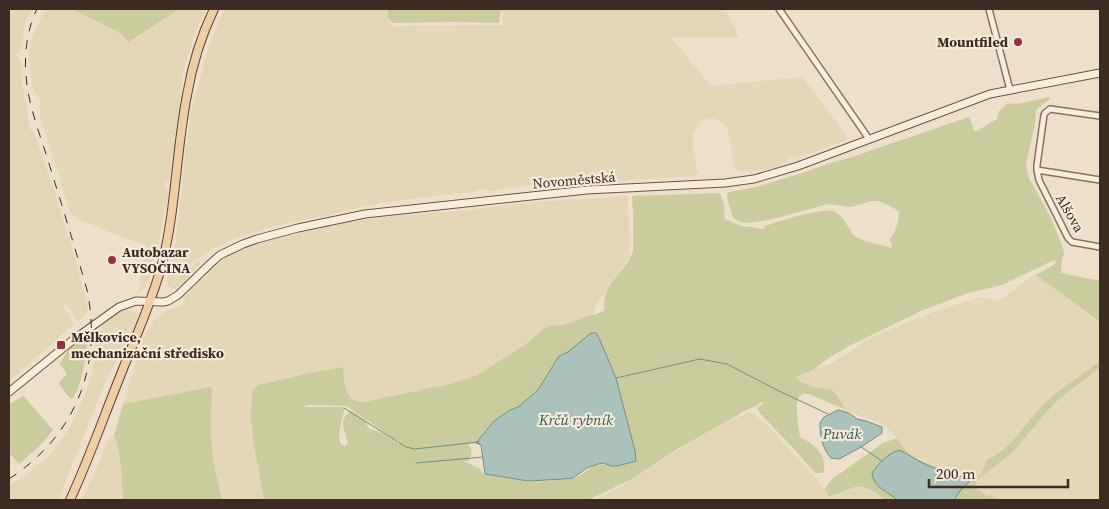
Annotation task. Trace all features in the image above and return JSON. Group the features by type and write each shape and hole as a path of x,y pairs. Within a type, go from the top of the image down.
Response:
{"main road":[{"path":"70,500 149,302 162,264 171,217 187,95 195,60 208,20 214,9"}],"street":[{"path":"779,9 869,139"},
{"path":"989,9 1010,90"},
{"name":"Novoměstská","path":"9,392 72,340 119,307 130,302 163,302 173,298 211,263 230,249 243,244 298,228 375,213 587,190 724,183 767,176 976,98 1100,73"},
{"path":"1100,116 1048,110 1044,115 1037,165 1037,170 1100,180"},
{"name":"Alšova","path":"1037,170 1039,180 1068,238 1072,242 1100,248"}],"shaded area":[{"path":"9,9 32,9 25,23 20,52 14,57 18,56 21,61 22,84 28,111 29,128 34,133 52,184 74,254 88,308 86,315 79,321 76,320 66,305 62,304 74,324 9,381 9,249 14,244 9,247"},
{"path":"46,9 72,9 118,32 130,42 179,9 207,9 198,26 183,72 169,180 165,182 164,187 167,189 168,194 166,207 149,280 140,292 138,291 146,245 78,219 69,209 40,115 40,100 33,88 29,60 30,41"},
{"path":"224,9 386,9 391,26 503,25 502,9 725,9 738,37 672,38 709,86 803,77 845,134 846,140 800,157 789,156 785,164 776,167 763,170 740,171 735,169 733,164 727,128 716,119 708,118 700,122 693,135 693,148 698,173 693,176 585,183 547,183 491,191 481,189 472,192 365,206 278,225 233,239 191,263 177,275 198,261 200,265 182,284 172,288 168,286 167,280 175,250 192,108 209,46"},
{"path":"628,196 630,256 597,303 593,315 569,324 546,326 533,339 478,375 450,384 419,390 416,393 416,391 363,402 354,401 349,396 342,367 309,373 255,387 251,392 250,427 252,428 264,500 222,500 215,470 211,438 211,388 123,404 143,339 154,320 167,310 182,306 186,295 212,269 226,257 245,247 328,226 375,218 533,202"},
{"path":"1035,274 1100,323 1100,361 1052,396 1012,442 996,455 987,459 982,473 975,479 913,456 885,426 846,410 832,390 814,387 799,381 796,377 830,364 874,336 933,312 977,298 983,297 997,300 1004,298"},
{"path":"126,309 137,314 138,322 106,380 58,500 9,500 9,486 26,475 47,457 68,431 88,386 95,358 97,335 103,325"},
{"path":"1100,367 1100,500 1000,500 991,495 988,497 975,487 978,479 997,465 1051,407"},
{"path":"747,413 754,414 767,425 818,480 827,494 834,496 853,487 860,487 871,491 885,500 596,500 625,484 674,452 721,425"},
{"path":"113,435 118,443 123,500 81,500 107,443"}],"green space":[{"path":"72,9 179,9 129,42 118,32"},
{"path":"387,9 501,9 499,23 392,23"},
{"path":"1049,97 1050,99 1036,111 1026,164 1028,175 1051,218 1063,248 1064,256 1062,257 1061,273 1100,281 1100,322 1036,275 1055,264 1054,260 1002,285 968,293 921,311 849,346 813,370 796,377 799,381 814,387 832,390 846,410 809,394 801,395 797,403 800,437 819,451 824,461 823,473 815,473 759,412 757,408 764,403 761,402 674,451 632,479 588,500 264,500 250,423 252,391 258,385 343,367 346,390 352,398 363,402 417,392 478,375 526,344 547,326 568,324 604,311 607,289 627,263 633,251 632,196 719,193 723,202 725,219 741,226 764,229 765,226 801,215 820,211 832,211 840,215 852,233 858,238 892,248 890,239 897,226 899,211 879,201 851,207 828,204 777,218 744,223 733,217 727,194 805,172 969,117 975,132 997,119 999,111 1007,104","holes":["599,338 616,378 636,461 614,467 604,464 595,465 578,477 570,479 529,482 483,474 480,469 464,461 469,461 471,456 468,444 476,443 494,421 518,407 538,390 559,356","309,405 346,406 393,439 399,441 399,444 380,432 369,429 365,420 352,411 347,414 343,421 348,443 345,446 341,444 339,437 345,408 303,407"]},
{"path":"85,334 88,338 83,370 78,388 72,399 59,383 67,374 60,364 65,355"},
{"path":"1100,361 1100,367 1051,407 1012,453 978,479 975,487 988,497 990,495 1000,500 885,500 875,492 863,487 855,487 831,496 824,490 832,479 883,443 897,438 906,450 918,459 933,466 975,479 982,473 987,459 996,455 1012,442 1052,396"},
{"path":"211,387 211,438 215,470 222,500 123,500 120,457 114,436 123,404"},
{"path":"24,396 53,430 19,464 9,453 9,404"}],"water":[{"name":"Krčů rybník","path":"591,333 596,333 599,338 616,378 636,461 617,466 604,463 598,464 587,468 573,478 563,479 528,481 485,474 481,445 476,443 494,421 518,407 538,390 559,356 568,352"},
{"name":"Puvák","path":"838,410 849,413 857,419 882,427 882,433 839,459 831,458 822,442 820,423 824,417"},
{"path":"899,450 932,467 968,479 969,482 954,500 897,500 878,486 872,473 884,459"}],"waterway":[{"path":"616,378 700,359 727,364 830,415"},
{"path":"344,408 406,447 415,449 479,442"},
{"path":"860,446 882,461"},
{"path":"416,463 483,457"}],"railway":[{"path":"9,479 32,462 67,421 79,397 87,372 91,346 91,318 87,290 34,116 27,86 25,68 27,42 37,9"}],"place":[{"name":"Mountfiled","path":"1018,42"},
{"name":"Autobazar VYSOČINA","path":"112,260"},
{"name":"Mělkovice, mechanizační středisko","path":"61,345"}]}
